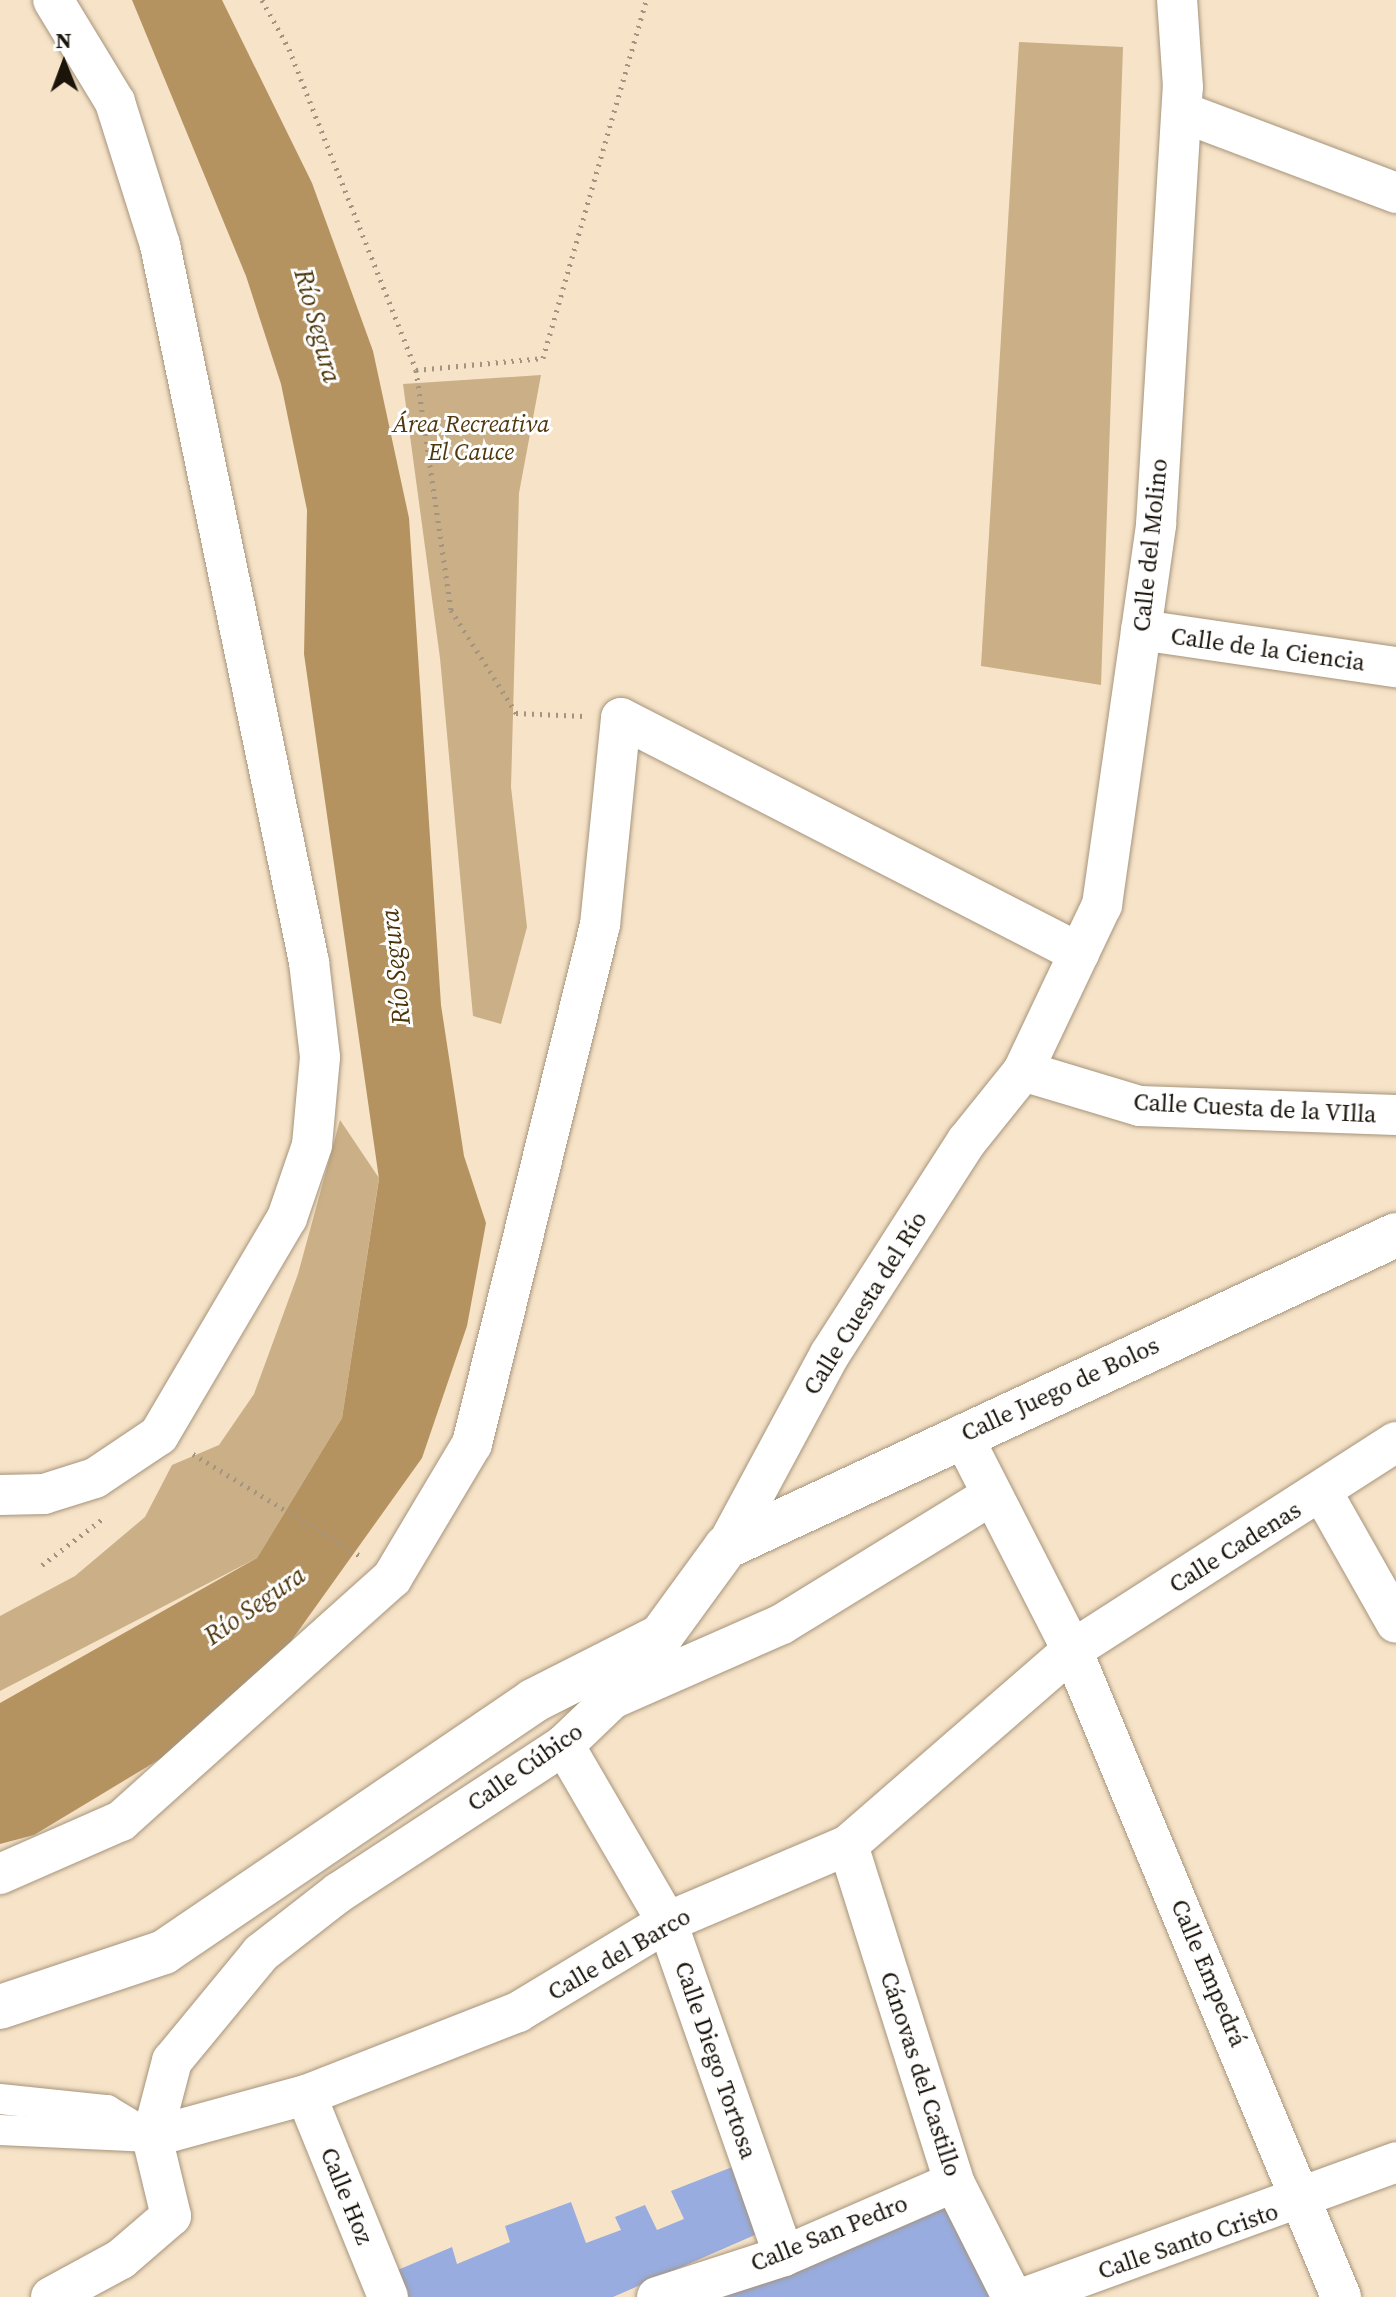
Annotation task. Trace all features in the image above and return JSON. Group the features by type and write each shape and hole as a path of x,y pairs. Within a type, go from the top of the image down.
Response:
{"main road":[{"name":"Calle Juego de Bolos","path":"726,1547 1396,1235"},
{"path":"0,2007 164,1952 533,1701 661,1636 726,1547"}],"street":[{"path":"0,1495 44,1494 95,1478 159,1435 287,1218 312,1145 320,1057 306,949 160,245 115,102 53,0"},
{"name":"Calle del Molino","path":"1023,1071 1102,905 1156,525 1182,112 1177,0"},
{"path":"1182,112 1396,193"},
{"name":"Calle de la Ciencia","path":"1141,630 1396,667"},
{"path":"0,1874 121,1821 392,1578 472,1444 511,1298 600,925 621,718 1079,953"},
{"name":"Calle Cuesta de la VIlla","path":"1023,1071 1140,1106 1396,1115"},
{"name":"Calle Cuesta del Río","path":"726,1547 830,1354 967,1141 1023,1071"},
{"name":"Calle Empedrá","path":"962,1435 990,1496 1072,1650 1305,2200 1341,2297"},
{"name":"Calle Cadenas","path":"1072,1650 1396,1442"},
{"path":"1322,1492 1396,1623"},
{"name":"Calle Cúbico","path":"152,2137 172,2061 261,1953 338,1893 564,1745 612,1699 782,1624 990,1496"},
{"name":"Calle del Barco","path":"152,2137 306,2095 518,2012 667,1922 848,1845 1072,1650"},
{"name":"Calle Diego Tortosa","path":"564,1745 667,1922 784,2256"},
{"name":"Cánovas del Castillo","path":"848,1845 954,2182 1012,2297"},
{"name":"Calle Hoz","path":"306,2095 388,2297"},
{"path":"0,2099 107,2110 152,2137 171,2216 121,2259 51,2297"},
{"path":"0,2130 152,2137"},
{"name":"Calle Santo Cristo","path":"1026,2297 1305,2200 1396,2162"},
{"name":"Calle San Pedro","path":"657,2297 784,2256 954,2182"}],"path":[{"path":"262,0 289,49 416,370 451,610 516,713 621,718"},
{"path":"416,370 543,358 597,191 646,0"},
{"path":"181,1459 190,1452 197,1439"},
{"path":"190,1452 295,1510 392,1578"},
{"path":"42,1565 113,1510"}],"green space":[{"path":"1019,42 1123,47 1101,685 981,666"},
{"name":"Área Recreativa El Cauce","path":"541,375 519,493 511,787 527,927 501,1024 473,1016 440,658 403,384"},
{"path":"340,1120 379,1178 342,1418 257,1558 0,1691 0,1616 75,1576 145,1517 172,1465 219,1445 254,1394 298,1274"}],"water":[{"name":"Río Segura","path":"132,0 222,0 312,183 373,351 409,518 441,1005 464,1156 486,1223 467,1326 422,1458 284,1651 170,1753 34,1835 0,1844 0,1703 257,1558 342,1418 379,1179 304,654 307,510 281,384 246,276"}],"building":[{"path":"740,2164 764,2231 613,2297 403,2297 393,2272 452,2247 457,2264 510,2242 505,2226 571,2202 586,2243 621,2230 615,2217 645,2205 657,2230 684,2219 671,2191"},
{"path":"942,2201 996,2297 700,2297"}]}
